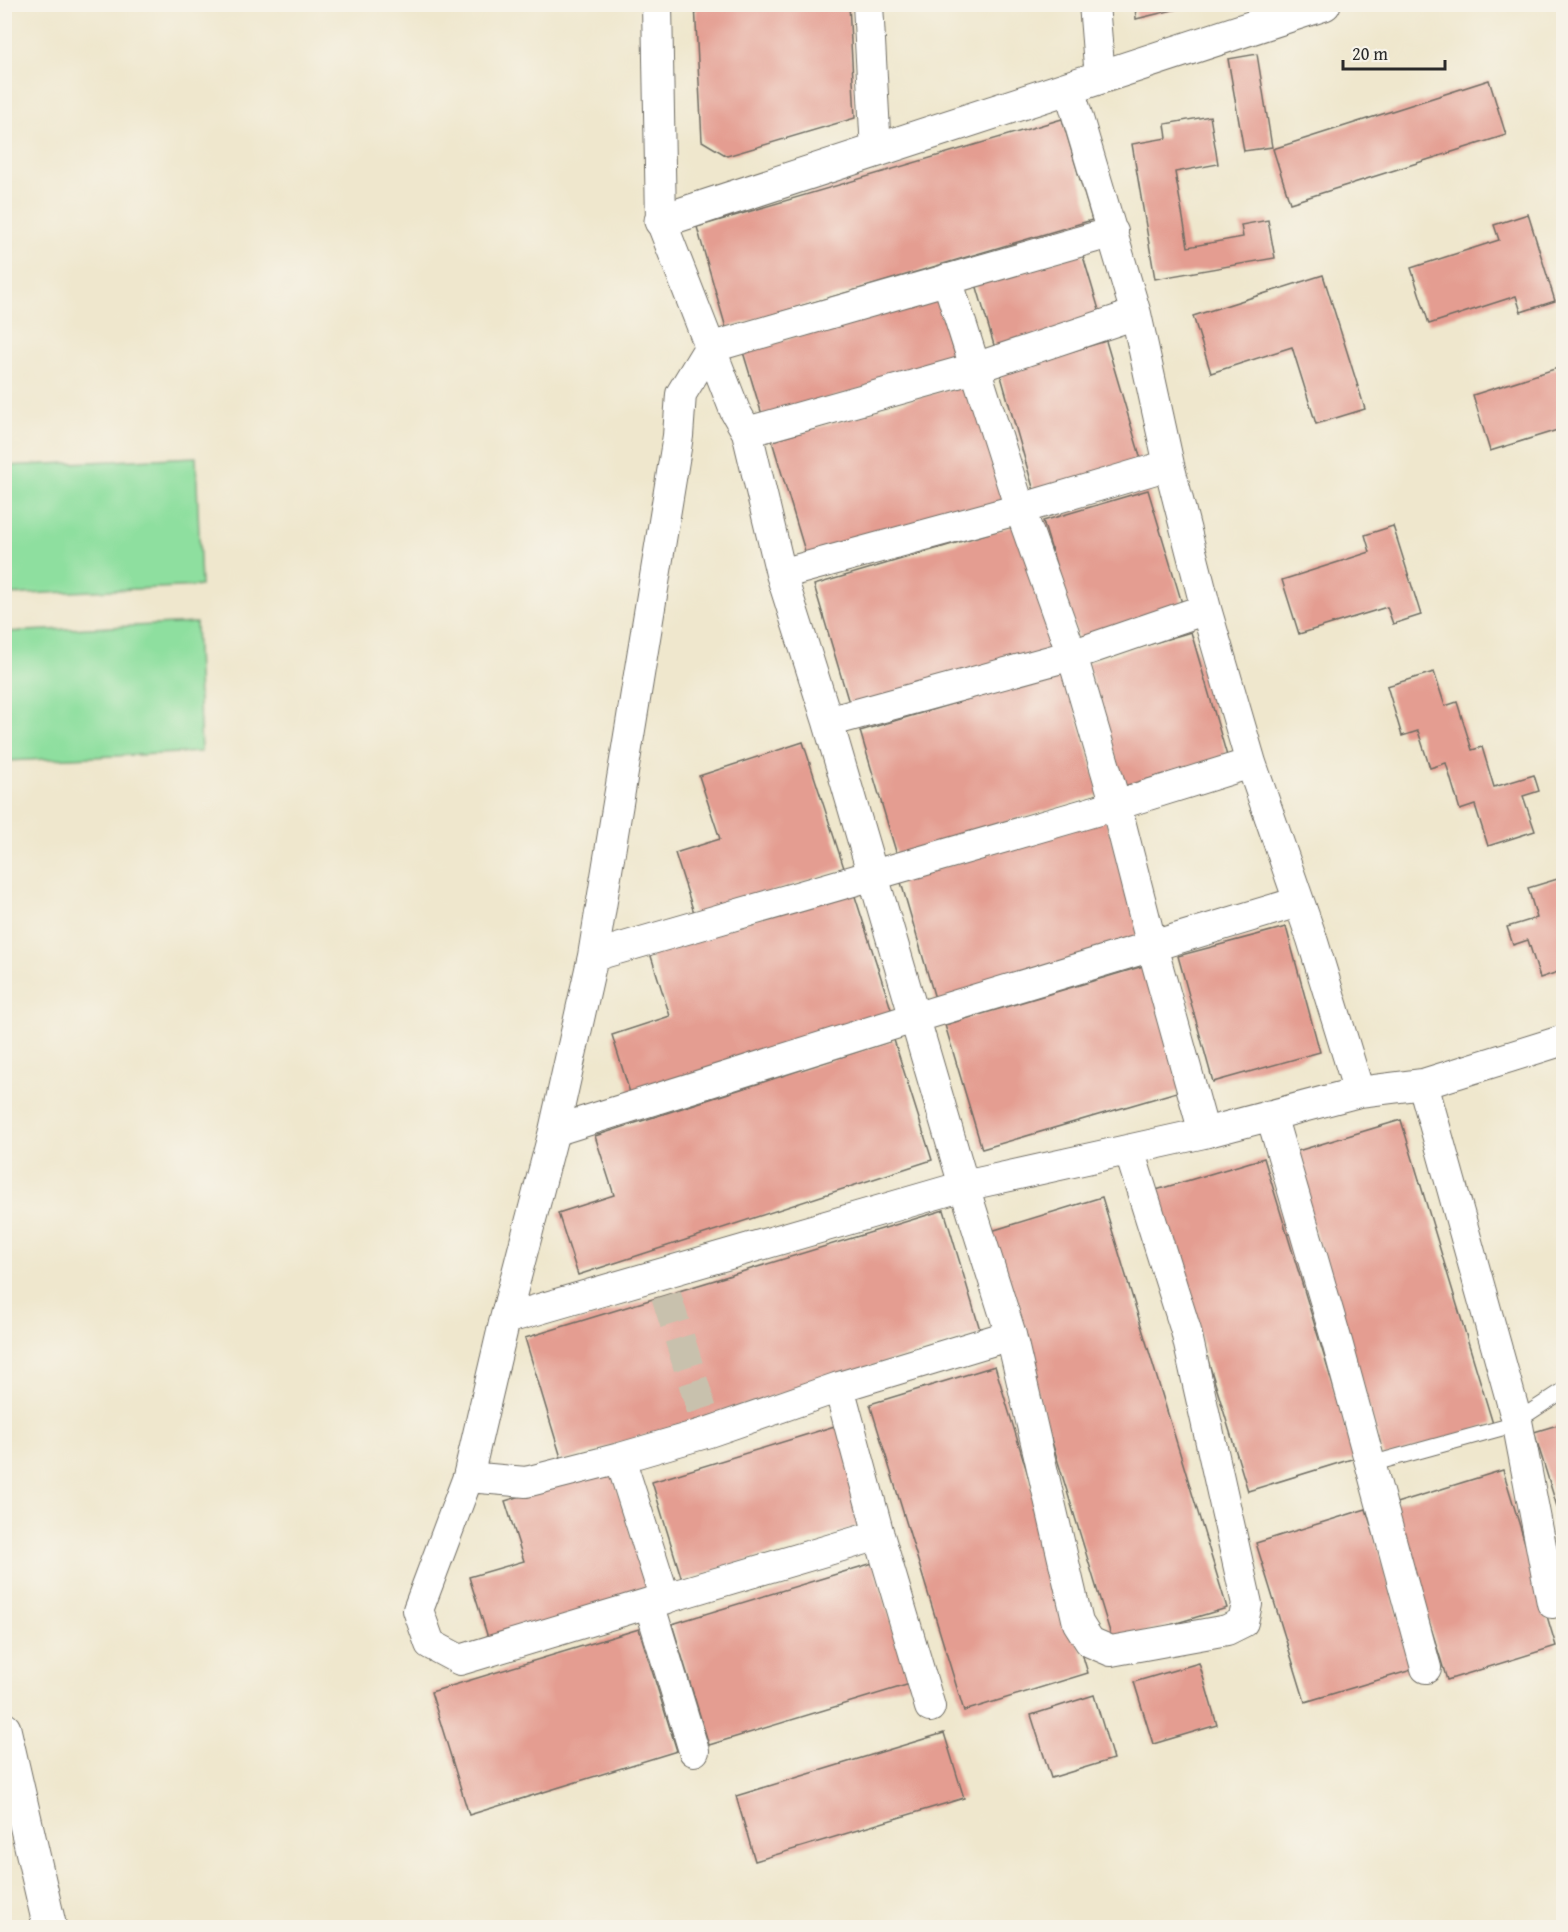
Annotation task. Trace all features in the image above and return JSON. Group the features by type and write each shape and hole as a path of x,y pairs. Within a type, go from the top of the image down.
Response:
{"main road":[{"path":"662,221 1317,6"},
{"path":"4,1729 50,1928"}],"street":[{"path":"657,4 662,221 735,411 747,432 781,574 828,722 964,1186 1011,1335 1078,1623 1090,1642 1111,1651 1227,1630 1242,1622 1247,1604 1186,1331 1129,1150"},
{"path":"868,4 876,151"},
{"path":"1094,4 1084,83 1113,232 1136,314 1169,465 1206,609 1251,763 1312,939 1359,1092"},
{"path":"879,1535 460,1660 430,1644 418,1610 468,1477 505,1319 554,1131 593,956 678,436 681,394 710,348 1113,232"},
{"path":"947,279 1020,509 1072,655 1116,805 1204,1133"},
{"path":"747,432 975,368 1136,314"},
{"path":"781,574 1020,509 1169,465"},
{"path":"828,722 1072,655 1206,609"},
{"path":"593,956 1116,805 1251,763"},
{"path":"554,1131 914,1018 1298,902"},
{"path":"505,1319 662,1285 964,1186 1204,1133 1359,1092 1423,1084 1563,1040"},
{"path":"1423,1084 1516,1421 1552,1603"},
{"path":"1271,1115 1371,1464 1426,1668"},
{"path":"468,1477 526,1482 621,1458 706,1424 839,1388 1011,1335"},
{"path":"839,1388 879,1535 930,1707"},
{"path":"621,1458 694,1751"}],"lane":[{"path":"1371,1464 1509,1426 1563,1390"}],"green space":[{"path":"196,457 201,586 5,595 5,466"},
{"path":"196,623 201,752 5,761 5,632"}],"building":[{"path":"695,4 849,4 855,118 727,156 702,141"},
{"path":"1135,4 1194,4 1194,5 1136,19"},
{"path":"1257,54 1272,147 1244,151 1228,59"},
{"path":"1489,80 1506,135 1290,203 1273,149"},
{"path":"1210,116 1218,164 1175,172 1188,247 1243,237 1241,225 1268,220 1275,258 1155,279 1132,144 1167,138 1165,124"},
{"path":"1062,119 1092,220 726,328 697,227"},
{"path":"1528,214 1555,301 1521,312 1516,296 1429,324 1411,268 1499,240 1494,225"},
{"path":"1082,253 1102,320 996,352 976,284"},
{"path":"1323,275 1365,409 1316,424 1292,347 1211,373 1193,316"},
{"path":"937,295 957,361 763,418 743,352"},
{"path":"1106,341 1143,466 1036,498 1000,373"},
{"path":"1564,366 1564,428 1490,451 1473,395"},
{"path":"973,382 1008,502 808,561 772,441"},
{"path":"1148,490 1184,610 1079,642 1043,521"},
{"path":"1020,524 1057,652 852,713 814,585"},
{"path":"1393,526 1421,615 1393,624 1387,607 1299,634 1282,580 1370,552 1365,535"},
{"path":"1191,632 1227,756 1124,786 1087,663"},
{"path":"1064,671 1100,794 897,855 860,731"},
{"path":"1434,672 1445,706 1457,702 1472,750 1482,747 1494,787 1534,775 1539,791 1523,796 1535,831 1488,846 1475,805 1460,810 1446,763 1430,768 1418,731 1402,736 1387,686"},
{"path":"803,742 844,868 695,916 675,853 720,839 699,776"},
{"path":"1106,819 1142,941 936,1002 900,879"},
{"path":"1564,877 1564,970 1540,978 1528,940 1513,945 1507,927 1537,918 1528,888"},
{"path":"852,887 892,1012 631,1096 612,1035 670,1016 650,953"},
{"path":"1286,927 1320,1052 1213,1082 1178,956"},
{"path":"1150,964 1187,1089 982,1149 945,1025"},
{"path":"894,1040 932,1160 578,1275 558,1213 614,1195 595,1136"},
{"path":"1401,1120 1493,1424 1384,1457 1291,1153"},
{"path":"1264,1158 1355,1458 1248,1491 1156,1190"},
{"path":"1102,1197 1227,1608 1113,1642 988,1232"},
{"path":"944,1210 981,1333 562,1461 525,1338"},
{"path":"995,1366 1088,1673 964,1711 870,1404"},
{"path":"1564,1423 1564,1526 1563,1526 1534,1432"},
{"path":"838,1425 868,1523 682,1580 652,1482"},
{"path":"611,1468 649,1592 489,1641 469,1577 524,1561 505,1501"},
{"path":"1503,1470 1556,1646 1447,1680 1393,1504"},
{"path":"1366,1509 1415,1669 1305,1702 1256,1543"},
{"path":"873,1563 910,1684 709,1745 672,1624"},
{"path":"639,1629 677,1751 469,1815 431,1692"},
{"path":"1199,1663 1217,1725 1153,1744 1134,1682"},
{"path":"1094,1695 1113,1759 1051,1778 1031,1715"},
{"path":"944,1733 964,1798 755,1861 736,1796"}],"tunnel":[{"path":"666,1295 704,1417"}]}
